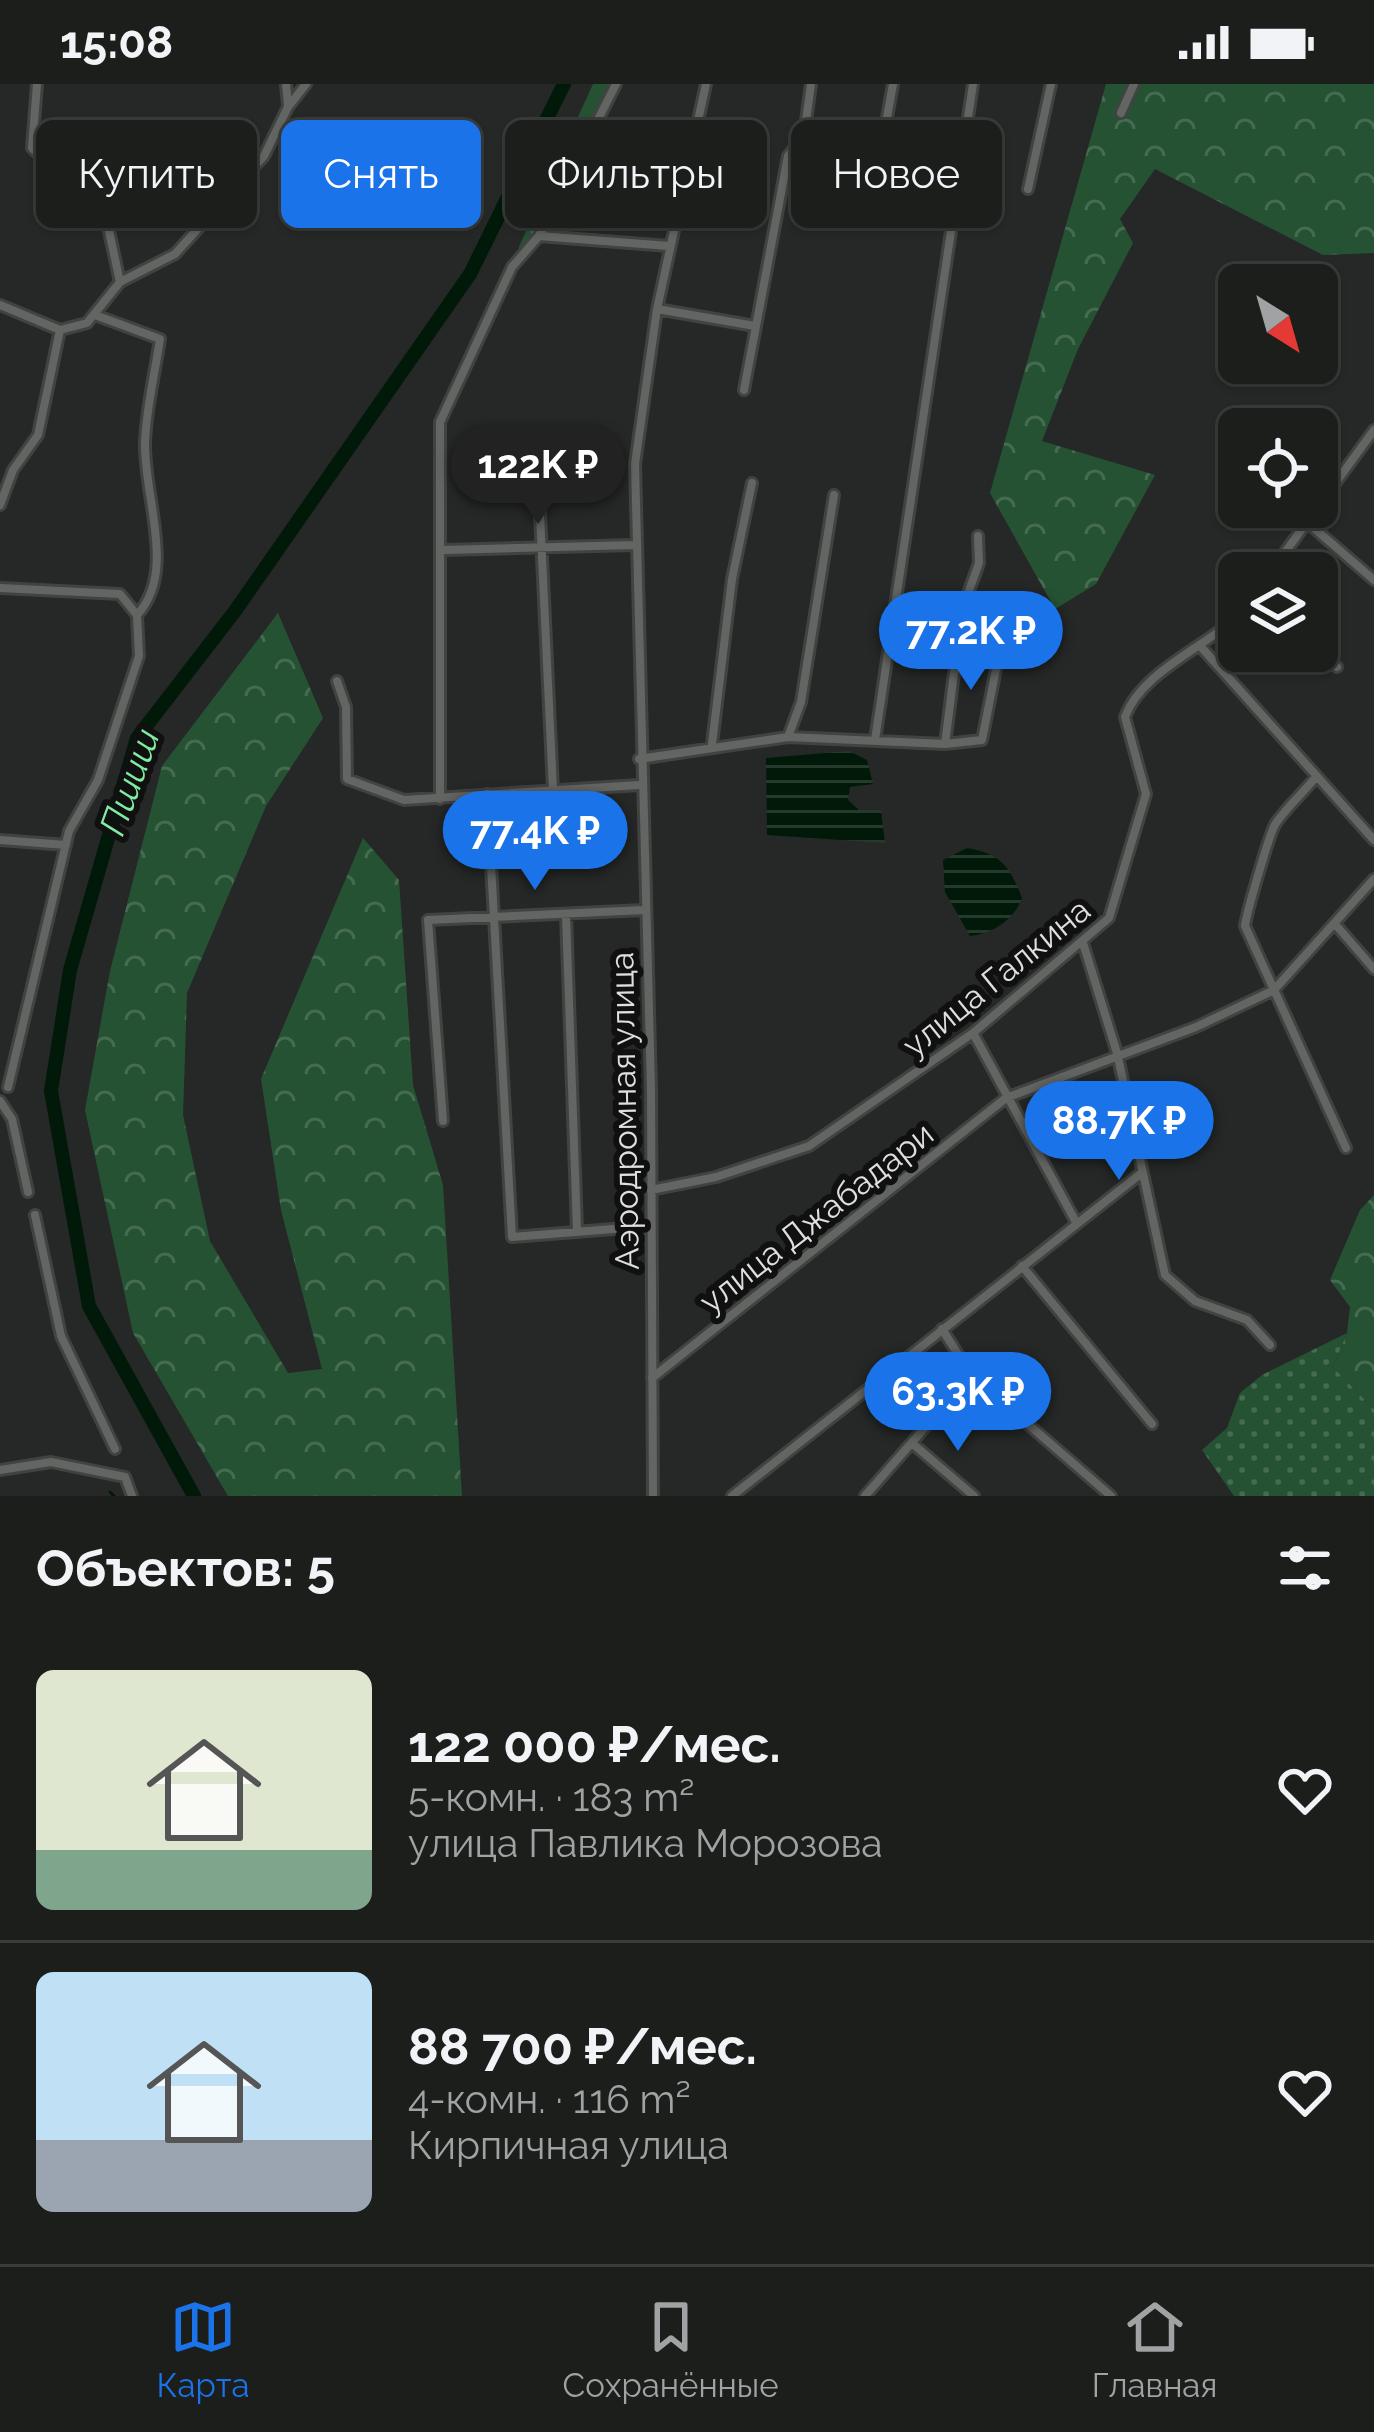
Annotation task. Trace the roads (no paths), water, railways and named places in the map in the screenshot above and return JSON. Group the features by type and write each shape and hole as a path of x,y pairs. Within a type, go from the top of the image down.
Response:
{"street":[{"path":"37,84 32,148 106,217 120,282"},
{"path":"286,84 288,106"},
{"path":"0,305 60,330 75,330 95,315 120,282 175,254 264,155 288,106 306,84"},
{"path":"440,799 440,422 512,267 539,236 616,84"},
{"name":"Аэродромная улица","path":"653,1496 635,464 657,309 706,84"},
{"path":"744,390 794,148 804,136 812,84"},
{"path":"887,120 893,84"},
{"path":"875,740 973,84"},
{"path":"1028,189 1052,84"},
{"path":"1121,113 1134,84"},
{"path":"539,236 669,246"},
{"path":"657,309 755,326"},
{"path":"95,315 160,340 145,441 149,516 159,551 155,588 137,615"},
{"path":"0,505 14,470 38,435 60,330"},
{"path":"1338,481 1374,430"},
{"path":"538,472 537,549 553,790"},
{"path":"712,744 732,579 752,483"},
{"path":"788,737 800,702 834,495"},
{"path":"1286,552 1304,528"},
{"path":"1314,528 1374,580"},
{"path":"945,744 962,610 979,563 978,536"},
{"path":"443,550 634,545"},
{"path":"0,587 120,594 137,615 139,656 98,780 66,845 8,1087"},
{"name":"улица Галкина","path":"651,1190 716,1178 809,1146 973,1033 1083,944 1109,918 1116,902 1146,794 1125,716 1128,708 1147,686 1218,633"},
{"path":"1202,647 1374,839"},
{"path":"639,759 712,744 788,737 945,744 982,740 998,658"},
{"path":"337,681 346,707 347,779 404,800 639,785"},
{"path":"1315,778 1273,826 1264,869 1246,901 1245,926 1346,1148"},
{"path":"487,794 512,1237 651,1226"},
{"path":"0,840 66,845"},
{"name":"улица Джабадари","path":"651,1379 1006,1098 1196,1027 1274,990 1374,880"},
{"path":"442,1121 428,920 644,910"},
{"path":"566,915 577,1230"},
{"path":"1335,924 1374,969"},
{"path":"1083,944 1118,1053 1139,1175 1165,1275 1195,1301 1247,1320 1270,1345"},
{"path":"973,1033 1077,1224"},
{"path":"0,1101 12,1119 28,1192"},
{"path":"732,1496 1139,1175"},
{"path":"35,1215 61,1336 115,1449"},
{"path":"1022,1266 1152,1424"},
{"path":"942,1329 971,1375 1111,1496"},
{"path":"865,1496 971,1375"},
{"path":"913,1444 974,1496"},
{"path":"0,1470 51,1462 125,1477 132,1496"}],"waterway":[{"name":"Пшиш","path":"194,1496 89,1306 51,1091 70,970 137,738 235,611 470,274 564,84"},
{"path":"110,1492 114,1496"}]}
